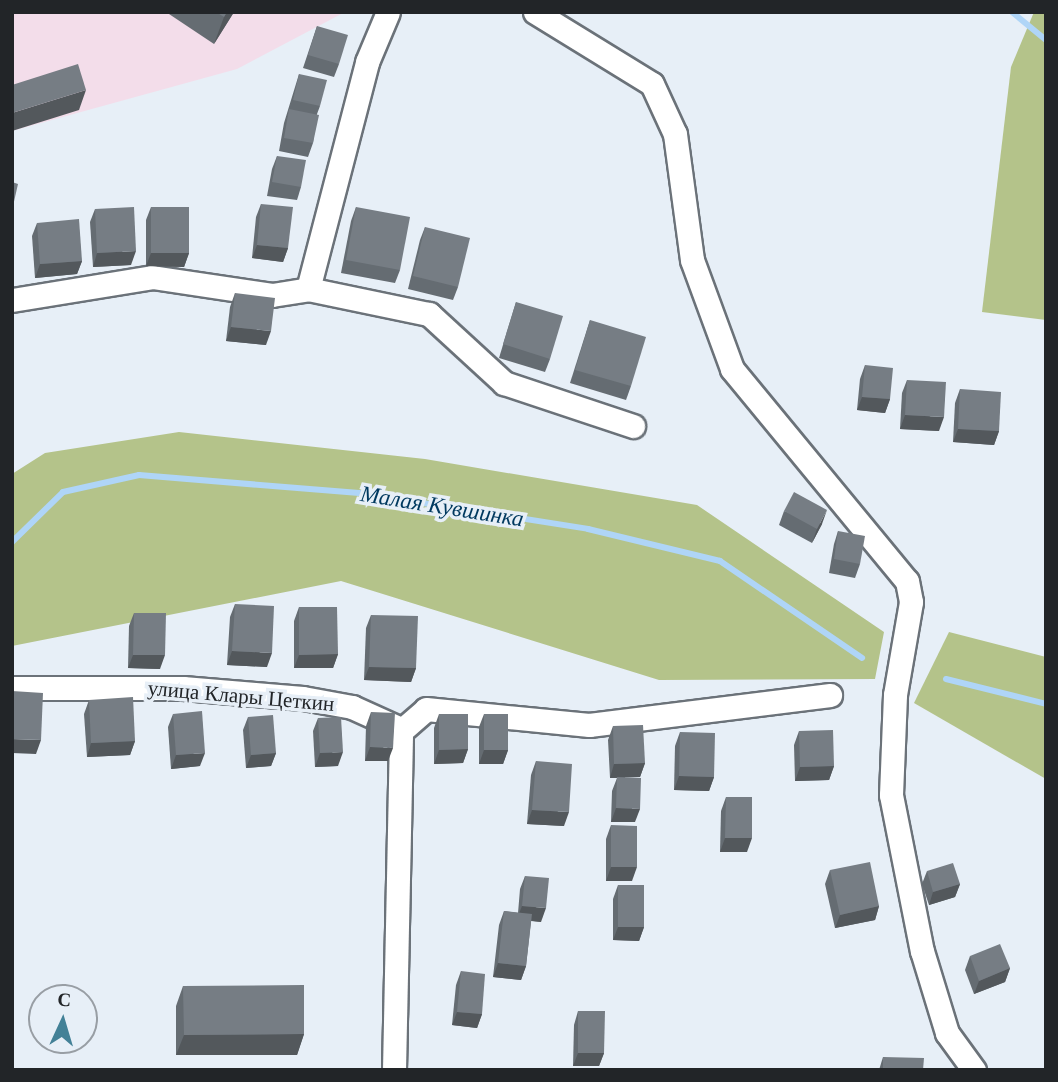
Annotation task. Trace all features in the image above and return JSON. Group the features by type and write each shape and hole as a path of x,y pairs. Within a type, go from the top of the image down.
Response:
{"street":[{"path":"309,289 368,62 388,12"},
{"path":"535,12 652,85 675,134 692,260 732,369 907,581 911,602 895,695 891,795 926,963 947,1034 974,1070"},
{"path":"12,300 152,277 272,295 309,289 429,314 505,383 633,426"},
{"name":"улица Клары Цеткин","path":"12,688 183,688 352,706 401,731"},
{"path":"352,706 426,709 612,724 830,695"},
{"path":"394,1070 401,731 426,709"}],"shaded area":[{"path":"12,12 345,12 237,69 12,131"}],"green space":[{"path":"1034,12 1046,12 1046,320 982,312 1011,67"},
{"path":"179,432 425,459 697,505 884,632 875,679 659,680 341,581 12,646 12,474 45,453"},
{"path":"949,632 1046,657 1046,779 914,703"}],"building":[{"path":"317,26 348,35 339,64 308,55"},
{"path":"78,64 86,90 12,113 12,85"},
{"path":"299,74 327,80 320,106 293,100"},
{"path":"289,109 319,115 313,143 284,138"},
{"path":"277,156 306,160 301,187 272,182"},
{"path":"12,182 18,184 13,206 12,206"},
{"path":"261,204 293,207 288,248 257,245"},
{"path":"134,207 136,251 97,253 95,209"},
{"path":"151,207 189,207 189,253 151,253"},
{"path":"356,207 410,217 400,270 346,260"},
{"path":"79,219 82,261 40,264 37,223"},
{"path":"425,227 470,238 458,287 413,276"},
{"path":"235,293 275,298 271,331 231,327"},
{"path":"516,302 563,316 550,359 503,344"},
{"path":"590,320 646,337 631,386 575,370"},
{"path":"865,365 893,368 890,399 862,397"},
{"path":"907,380 946,382 944,417 905,415"},
{"path":"960,389 1001,392 999,431 958,429"},
{"path":"794,492 827,510 817,529 784,511"},
{"path":"838,531 865,536 860,564 834,559"},
{"path":"235,604 274,606 272,653 232,651"},
{"path":"299,607 337,607 338,654 299,655"},
{"path":"134,613 166,613 165,655 133,655"},
{"path":"371,615 418,616 416,668 369,667"},
{"path":"12,691 43,693 41,740 12,739"},
{"path":"133,697 135,741 91,743 89,700"},
{"path":"202,711 205,753 176,755 173,714"},
{"path":"371,712 395,713 393,748 370,747"},
{"path":"439,714 468,714 468,749 439,750"},
{"path":"484,714 508,714 508,750 484,750"},
{"path":"273,715 276,753 251,755 248,717"},
{"path":"341,717 343,752 320,753 318,718"},
{"path":"643,725 645,763 614,764 613,726"},
{"path":"833,730 834,766 800,767 799,731"},
{"path":"680,732 715,733 714,777 679,776"},
{"path":"536,761 572,764 569,812 532,810"},
{"path":"617,777 641,778 640,809 616,808"},
{"path":"726,797 752,797 752,838 725,838"},
{"path":"611,825 637,826 637,867 611,867"},
{"path":"870,862 879,906 840,915 830,870"},
{"path":"953,863 960,884 933,892 927,871"},
{"path":"525,876 549,878 546,908 522,906"},
{"path":"618,885 644,885 644,927 618,927"},
{"path":"504,911 532,914 526,966 498,963"},
{"path":"1000,944 1010,968 979,981 970,956"},
{"path":"461,971 485,974 482,1014 457,1012"},
{"path":"304,985 304,1034 184,1035 183,986"},
{"path":"578,1011 605,1011 604,1053 578,1053"},
{"path":"883,1057 924,1058 923,1070 883,1070"}],"waterway":[{"path":"1012,12 1046,40"},
{"name":"Малая Кувшинка","path":"12,542 63,492 139,475 359,493 588,529 720,561 862,658"},
{"name":"Малая Кувшинка","path":"946,679 1046,704"}]}
